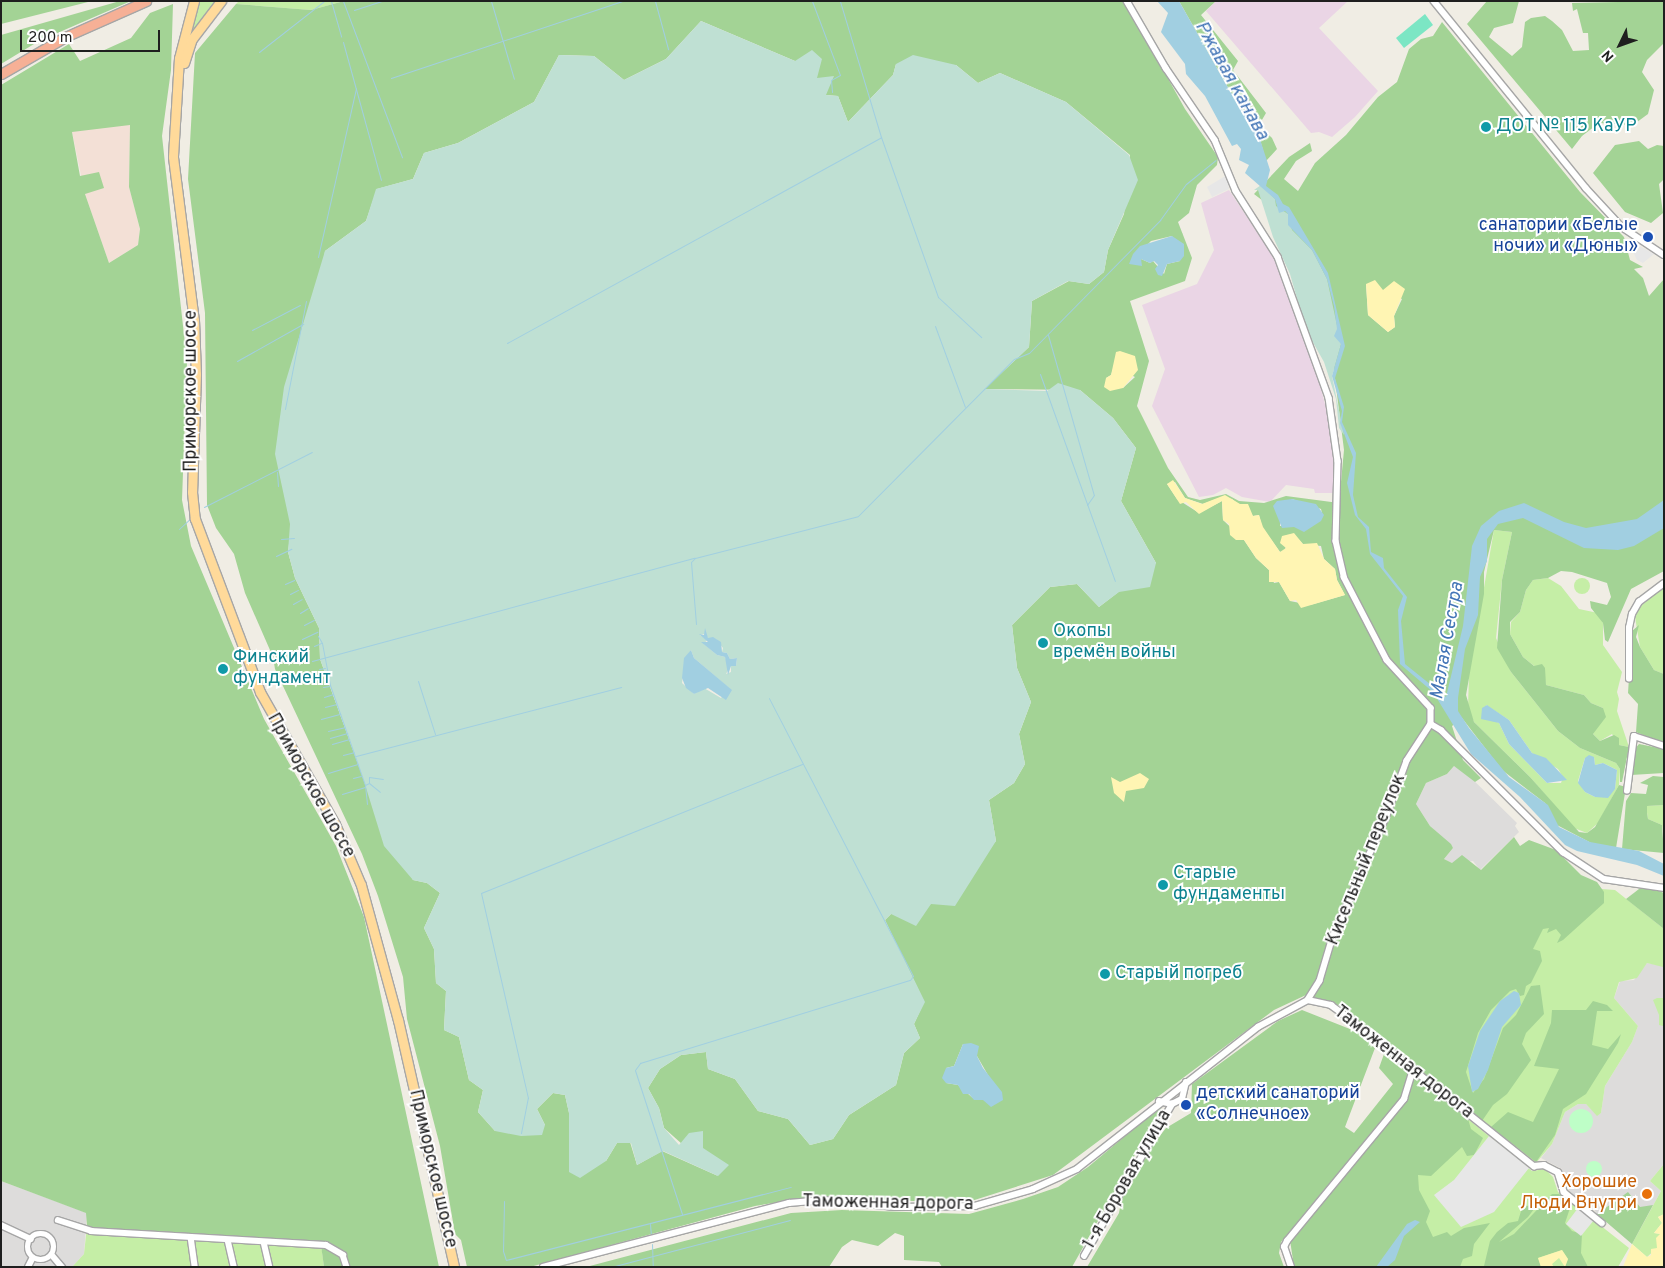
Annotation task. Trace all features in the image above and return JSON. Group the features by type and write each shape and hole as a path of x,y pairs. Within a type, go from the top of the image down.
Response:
{"highway":[{"path":"1,74 65,37 146,1"}],"main road":[{"name":"Приморское шоссе","path":"194,1 179,58 175,97 174,163 194,320 196,374 192,492 198,529 260,692 334,824 360,885 398,1020 454,1267"},
{"name":"Приморское шоссе","path":"175,97 192,38 221,1"}],"street":[{"path":"1128,1 1166,68 1215,140 1236,191 1278,257 1329,398 1338,461 1336,541 1344,577 1387,660 1431,708 1431,724 1441,730 1563,852 1604,879 1664,888"},
{"path":"1434,1 1586,188 1622,227 1660,251"},
{"path":"1629,679 1628,636 1632,614 1639,602 1664,583"},
{"name":"Кисельный переулок","path":"1308,1000 1323,976 1333,938 1389,813 1407,761 1431,724"},
{"path":"1627,791 1634,736 1664,746"},
{"name":"Таможенная дорога","path":"543,1267 788,1203 823,1200 896,1208 982,1205 1062,1178 1159,1101 1258,1027 1308,1000 1331,1006 1534,1166 1544,1165 1558,1172 1564,1192 1602,1223"},
{"path":"1291,1267 1284,1247 1287,1241 1404,1100 1413,1070"},
{"name":"1-я Боровая улица","path":"1084,1256 1172,1104 1182,1099 1186,1082"},
{"path":"1159,1101 1172,1104"},
{"path":"58,1220 91,1231 326,1245 343,1255 347,1267"},
{"path":"1,1225 31,1239 49,1236 55,1248 52,1255"},
{"path":"191,1238 195,1267"},
{"path":"28,1267 32,1259 29,1248 31,1239"},
{"path":"228,1240 234,1267"},
{"path":"264,1242 270,1267"},
{"path":"32,1259 52,1255"},
{"path":"52,1255 62,1267"}],"shaded area":[{"path":"1216,1 1348,1 1319,28 1378,91 1355,117 1332,137 1319,132 1311,133 1206,11"},
{"path":"125,97 130,125 129,187 140,229 138,245 109,263 85,194 72,132"},
{"path":"1227,175 1229,189 1212,197 1207,187"},
{"path":"1229,190 1275,259 1317,374 1335,442 1333,493 1315,493 1314,489 1286,485 1270,502 1242,497 1226,488 1213,495 1199,497 1152,406 1165,369 1142,305 1197,284 1214,250 1201,203"},
{"path":"1627,239 1654,254 1643,263 1637,260"},
{"path":"1454,766 1462,769 1517,823 1515,826 1519,832 1480,870 1473,861 1452,863 1444,859 1453,848 1430,826 1416,804 1426,783 1447,774"},
{"path":"1647,963 1664,966 1664,1164 1650,1181 1661,1191 1632,1244 1597,1214 1591,1204 1572,1195 1564,1182 1562,1169 1541,1158 1552,1144 1565,1112 1578,1104 1586,1104 1597,1115 1601,1113 1605,1086 1632,1042 1638,1026 1614,998 1620,981 1634,980"},
{"path":"1489,1136 1529,1168 1494,1212 1461,1227 1434,1195 1454,1180"},
{"path":"1,1181 87,1213 84,1254 72,1267 1,1267"},
{"path":"1578,1208 1594,1220 1581,1236 1566,1224"}],"green space":[{"path":"1,1 92,1 1,24"},
{"path":"120,1 131,1 39,41 1,64 1,35"},
{"path":"197,1 215,1 185,45"},
{"path":"239,1 344,1 311,10 236,4"},
{"path":"344,1 1125,1 1185,109 1218,157 1217,165 1197,185 1189,213 1178,222 1192,258 1185,281 1130,301 1149,361 1137,406 1168,468 1188,497 1200,500 1226,494 1239,501 1264,503 1286,496 1339,503 1344,450 1331,347 1267,204 1254,194 1289,157 1310,143 1312,151 1296,161 1284,179 1298,191 1315,163 1346,135 1378,97 1397,82 1409,49 1421,39 1433,36 1442,22 1580,192 1624,237 1630,260 1643,267 1634,269 1643,278 1649,296 1664,279 1664,571 1631,589 1608,642 1605,640 1603,623 1591,608 1590,601 1607,605 1611,597 1607,583 1572,572 1561,571 1548,578 1533,580 1526,590 1520,612 1510,622 1510,634 1523,657 1534,666 1542,664 1545,668 1546,685 1584,695 1591,703 1603,708 1606,717 1593,734 1600,741 1614,735 1619,738 1619,745 1629,747 1622,782 1620,782 1620,769 1616,763 1580,748 1558,731 1511,672 1497,648 1502,580 1512,532 1494,530 1484,572 1484,594 1466,695 1474,722 1530,777 1579,832 1587,833 1595,827 1619,785 1626,787 1616,848 1595,845 1555,824 1545,803 1502,770 1462,718 1452,726 1463,760 1481,778 1475,782 1454,766 1447,774 1426,783 1416,804 1430,826 1451,844 1453,848 1444,859 1452,863 1462,855 1481,870 1514,837 1520,846 1529,840 1556,850 1581,875 1597,882 1604,892 1604,903 1563,940 1557,943 1561,935 1556,929 1547,933 1549,928 1543,929 1533,949 1540,951 1542,961 1531,983 1526,986 1524,995 1520,996 1516,989 1510,991 1491,1010 1478,1033 1466,1072 1473,1093 1484,1079 1503,1028 1516,1015 1531,986 1540,985 1544,1014 1526,1033 1522,1044 1531,1060 1507,1094 1493,1105 1482,1121 1332,1003 1306,995 1274,1010 1053,1175 965,1203 810,1197 755,1206 530,1267 467,1267 461,1240 455,1234 440,1146 407,1019 403,977 378,896 362,854 275,669 273,657 245,593 234,554 216,528 207,505 205,313 188,179 195,53 236,4 311,10","holes":["701,21 795,61 817,78 826,95 838,96 848,122 893,75 896,64 956,65 978,83 1000,73 1066,102 1130,155 1124,214 1108,250 1104,272 1089,284 1069,281 1032,301 1029,347 984,389 1080,390 1113,418 1136,448 1121,501 1156,563 1099,607 1077,584 1050,587 1012,625 1017,668 1031,702 1019,734 1025,764 1014,783 989,800 996,841 931,904 891,914 885,920 924,1002 914,1024 920,1038 904,1053 896,1085 849,1115 833,1139 810,1145 788,1119 758,1111 735,1079 708,1069 706,1052 681,1055 660,1069 648,1088 659,1108 664,1128 718,1176 662,1151 637,1165 630,1142 617,1143 606,1161 569,1113 565,1095 553,1093 537,1109 545,1125 495,1131 478,1112 483,1090 469,1080 459,1037 444,1030 446,991 436,983 434,949 424,928 440,893 427,883 413,880 363,778 320,659 319,628 295,578 288,552 325,251 366,221 377,189 413,179 424,153 458,143 534,102 559,55 594,56 624,80 666,59","1172,236 1180,261 1167,264 1164,274 1153,261 1150,263 1141,259 1136,264 1131,261 1151,241","1366,284 1402,299 1394,316 1395,327 1388,332 1368,315","1114,366 1135,377 1123,388 1106,378 1111,375","1175,482 1185,498 1203,504 1222,497 1232,499 1253,516 1259,515 1262,527 1280,552 1285,551 1286,545 1298,539 1303,544 1321,546 1324,559 1335,569 1337,580 1345,595 1310,605 1290,601 1279,582 1274,583 1269,570 1256,558 1244,540 1223,520 1222,501 1199,513 1177,499 1167,484","1292,499 1321,509 1322,513 1303,531 1298,527 1280,526 1280,519","963,1044 977,1056 992,1082 983,1100 975,1100 958,1085 946,1083 946,1068 954,1066"]},
{"path":"1179,1 1216,1 1201,15 1238,61 1233,70 1266,113 1259,125 1272,138 1277,149 1266,161 1257,129 1230,91"},
{"path":"1487,1 1519,1 1513,23 1494,28 1489,37 1512,56 1522,47 1525,22 1531,18 1545,16 1562,30 1573,51 1589,50 1588,33 1583,33 1577,9 1573,11 1572,3 1664,1 1664,43 1647,60 1642,72 1654,90 1648,114 1633,125 1599,123 1582,136 1572,149 1467,24"},
{"path":"173,4 171,70 162,136 187,362 182,500 191,546 264,719 336,846 364,917 439,1267 324,1267 321,1245 107,1232 87,1226 86,1213 1,1181 1,85 69,44 80,61 131,38 150,13","holes":["130,125 129,187 140,229 138,245 109,263 85,194 104,188 99,172 80,176 72,132"]},
{"path":"1425,14 1433,25 1404,48 1396,38"},
{"path":"701,21 795,61 812,50 822,59 817,78 834,76 826,95 838,96 848,122 893,75 896,64 913,55 956,65 978,83 1000,73 1066,102 1129,155 1138,180 1108,250 1104,272 1089,284 1068,281 1032,301 1029,347 985,389 1047,391 1058,383 1080,390 1113,418 1136,448 1121,501 1156,563 1150,587 1119,592 1099,607 1077,584 1050,587 1012,625 1017,668 1031,702 1019,734 1025,764 1014,783 989,800 996,841 955,906 931,904 916,926 891,914 885,920 925,1002 914,1024 920,1038 904,1053 896,1085 849,1115 833,1139 810,1145 788,1119 758,1111 735,1079 708,1069 706,1052 681,1055 660,1069 648,1088 659,1108 664,1128 679,1145 689,1133 703,1131 703,1148 729,1165 718,1176 663,1151 637,1165 631,1143 617,1143 606,1161 580,1178 569,1172 569,1113 565,1095 553,1093 537,1109 545,1125 542,1135 521,1136 495,1131 478,1112 483,1090 469,1080 459,1037 444,1030 446,991 436,983 434,949 424,928 440,893 427,883 413,880 384,846 363,778 320,659 319,628 295,578 288,552 290,524 275,454 284,387 325,251 366,221 376,189 413,179 424,153 458,143 534,102 559,55 594,56 624,80 666,59","holes":["704,634 708,638 716,639 723,648 722,652 727,653 730,659 737,658 736,666 731,666 731,672 726,674 729,668 725,657 717,655 704,644 707,640 700,635","691,650 694,658 729,688 721,698 704,688 694,694 682,683 685,660"]},
{"path":"1639,141 1648,149 1657,145 1664,146 1664,179 1659,184 1663,213 1651,223 1625,212 1593,173 1615,145"},
{"path":"1261,185 1275,199 1276,206 1288,214 1292,230 1312,250 1327,279 1341,344 1332,376 1344,435 1339,428 1336,399 1324,362 1306,330 1290,274 1273,237 1258,190 1254,190"},
{"path":"1494,530 1512,532 1502,580 1496,638 1511,672 1558,731 1580,748 1616,763 1620,769 1619,785 1598,823 1587,833 1574,828 1530,777 1474,722 1468,708 1469,674","holes":["1486,705 1509,720 1532,753 1558,769 1563,777 1561,783 1547,783 1509,744 1499,723 1488,718","1594,757 1595,765 1603,763 1617,770 1615,789 1595,797 1585,792 1578,781 1585,758"]},
{"path":"1548,578 1561,586 1579,609 1598,613 1603,623 1603,645 1622,672 1617,692 1619,699 1617,711 1629,747 1619,745 1612,734 1600,741 1593,734 1603,708 1591,703 1584,695 1546,685 1544,674 1523,657 1510,634 1511,622 1520,612 1526,590 1533,580"},
{"path":"1582,578 1590,586 1582,594 1574,586"},
{"path":"1664,585 1664,674 1654,670 1640,647 1635,617 1640,607"},
{"path":"1639,625 1636,637 1640,647 1654,670 1664,674 1664,744 1636,732 1638,704 1628,693 1632,631"},
{"path":"1639,744 1664,749 1664,773 1631,775 1634,750"},
{"path":"1653,776 1664,777 1664,805 1647,806 1647,813 1648,819 1662,825 1664,853 1622,849 1626,801 1631,793 1646,794 1648,785 1640,783"},
{"path":"1664,805 1664,839 1662,825 1648,819 1646,806"},
{"path":"1532,884 1615,890 1664,929 1663,967 1647,963 1637,978 1619,982 1614,998 1638,1026 1632,1042 1605,1086 1601,1113 1597,1116 1586,1104 1578,1104 1565,1112 1552,1144 1536,1163 1430,1080"},
{"path":"1651,888 1664,893 1664,929 1626,899 1639,889"},
{"path":"1664,998 1663,1026 1659,1025 1659,1015 1653,1000"},
{"path":"1593,1001 1607,1005 1613,1011 1597,1011 1592,1045 1608,1049 1621,1034 1618,1043 1586,1094 1563,1109 1555,1135 1536,1162 1491,1127 1508,1112 1533,1122 1559,1069 1534,1066 1551,1023 1552,1010 1586,1010"},
{"path":"1302,1010 1360,1033 1375,1048 1345,1127 1354,1133 1393,1084 1379,1068 1384,1054 1411,1071 1402,1098 1281,1242 1279,1253 1284,1267 1087,1267 1119,1213 1122,1196 1148,1151 1166,1128 1191,1113 1192,1084 1278,1021"},
{"path":"1414,1076 1468,1119 1471,1129 1483,1138 1474,1155 1467,1156 1462,1147 1431,1176 1418,1175 1419,1190 1430,1211 1426,1222 1433,1237 1447,1232 1451,1236 1464,1228 1490,1223 1474,1244 1472,1256 1463,1259 1460,1267 1294,1267 1290,1240 1405,1102"},
{"path":"1415,1076 1532,1171 1545,1169 1553,1177 1558,1192 1629,1248 1618,1267 1427,1267 1406,1102"},
{"path":"1162,1107 1072,1267 942,1267 939,1262 904,1260 904,1236 895,1233 878,1246 852,1240 842,1247 829,1267 586,1267 791,1213 842,1210 969,1214 1023,1199 1058,1187 1088,1167"},
{"path":"1581,1109 1586,1110 1592,1116 1592,1126 1586,1132 1581,1133 1576,1132 1570,1126 1569,1121 1570,1116 1576,1110"},
{"path":"1594,1161 1600,1163 1602,1169 1600,1175 1594,1177 1588,1175 1586,1169 1588,1163"},
{"path":"1664,1164 1664,1214 1658,1217 1662,1223 1654,1233 1661,1234 1657,1248 1647,1257 1632,1244 1661,1191 1650,1181"},
{"path":"1628,1192 1640,1207 1653,1205 1632,1244 1597,1214"},
{"path":"1552,1194 1559,1194 1571,1205 1565,1223 1572,1231 1582,1234 1581,1253 1588,1267 1565,1267 1568,1259 1562,1250 1538,1258 1541,1267 1484,1266 1490,1241 1497,1232 1508,1223 1518,1221 1522,1208 1532,1204 1534,1209 1528,1217 1499,1242 1514,1234"},
{"path":"87,1226 107,1232 321,1244 324,1267 72,1267 84,1254"}],"sand":[{"path":"1375,280 1383,290 1394,281 1405,289 1394,316 1395,327 1388,332 1368,315 1366,284"},
{"path":"1120,351 1135,356 1138,370 1123,388 1110,391 1104,387 1106,378 1111,375 1116,352"},
{"path":"1173,480 1185,498 1202,504 1225,495 1240,504 1248,504 1253,516 1259,515 1263,527 1280,552 1286,548 1280,543 1282,536 1294,533 1303,544 1317,543 1324,559 1335,569 1337,580 1345,595 1301,608 1296,600 1290,601 1279,582 1269,582 1269,570 1256,558 1244,540 1236,540 1230,535 1229,524 1223,520 1222,501 1199,514 1186,502 1180,504 1167,484"},
{"path":"1140,773 1149,779 1144,788 1126,791 1124,802 1114,793 1111,777 1120,782"},
{"path":"1664,1214 1664,1267 1623,1267 1632,1244 1647,1257 1651,1255 1651,1249 1657,1248 1656,1238 1660,1234 1654,1233 1662,1223 1658,1217"},
{"path":"1562,1250 1568,1259 1565,1267 1559,1258 1552,1264 1554,1267 1541,1267 1538,1258"}],"water":[{"path":"1157,1 1179,1 1230,91 1251,122 1258,123 1257,130 1270,170 1266,186 1278,195 1283,204 1289,207 1328,273 1345,346 1335,378 1344,407 1342,422 1356,453 1353,495 1358,517 1369,527 1371,552 1383,558 1384,568 1407,597 1401,621 1405,664 1446,697 1463,626 1472,546 1481,526 1499,511 1524,503 1564,522 1586,528 1637,519 1664,500 1664,528 1634,546 1618,550 1584,548 1523,518 1498,524 1487,539 1487,561 1480,577 1478,615 1465,649 1458,711 1469,728 1509,777 1548,805 1559,827 1590,842 1639,851 1664,864 1664,876 1637,865 1577,851 1565,845 1520,797 1471,754 1433,692 1400,664 1398,610 1403,596 1370,554 1366,529 1355,515 1347,483 1353,457 1340,423 1342,411 1332,376 1341,344 1334,336 1337,329 1334,306 1327,279 1312,250 1288,225 1288,214 1285,211 1279,213 1275,199 1245,173 1249,165 1239,160 1241,149 1237,144 1232,146 1205,96 1186,74 1185,64 1161,32 1168,13"},
{"path":"1172,236 1184,244 1184,256 1180,261 1167,264 1162,276 1158,275 1155,269 1158,265 1154,261 1150,263 1141,259 1142,266 1129,264 1133,254 1140,246"},
{"path":"1292,499 1316,504 1324,515 1321,521 1304,532 1294,527 1282,528 1273,506 1277,501"},
{"path":"705,628 708,638 713,637 721,642 722,652 727,653 730,659 737,658 736,666 731,666 728,675 725,657 717,655 701,642 708,642 699,634 704,635"},
{"path":"691,650 694,658 732,690 726,700 708,688 694,694 686,688 682,678 684,658"},
{"path":"1487,705 1509,720 1532,753 1546,758 1567,780 1547,783 1509,744 1499,723 1481,719 1482,708"},
{"path":"1589,755 1594,757 1595,765 1603,763 1617,770 1615,789 1608,798 1595,797 1585,792 1578,783 1585,758"},
{"path":"1514,991 1519,993 1521,1005 1502,1027 1488,1070 1478,1089 1472,1092 1468,1066 1480,1031 1500,1001"},
{"path":"971,1043 979,1046 977,1056 983,1068 1002,1092 1003,1100 991,1107 983,1100 974,1100 969,1094 963,1094 958,1085 946,1083 942,1078 946,1068 954,1066 963,1044"},
{"path":"1415,1220 1420,1222 1404,1236 1395,1260 1387,1267 1376,1267 1407,1224"}],"waterway":[{"path":"259,52 324,1"},
{"path":"331,1 341,37"},
{"path":"343,1 402,157"},
{"path":"354,10 382,1"},
{"path":"491,1 514,79"},
{"path":"391,78 622,1"},
{"path":"655,1 668,49"},
{"path":"812,1 840,75 831,80 832,92"},
{"path":"507,343 881,137 840,1"},
{"path":"343,42 381,180"},
{"path":"318,257 356,88"},
{"path":"881,137 938,297 981,337"},
{"path":"696,624 691,562 695,558 858,516 1014,359 1029,353 1160,220 1186,184 1216,160"},
{"path":"285,409 306,301"},
{"path":"252,330 300,305"},
{"path":"237,361 303,324"},
{"path":"935,326 965,407"},
{"path":"1048,335 1094,495 1087,505"},
{"path":"1040,374 1115,581"},
{"path":"204,507 312,452"},
{"path":"277,472 278,486"},
{"path":"179,529 191,518"},
{"path":"281,539 294,538"},
{"path":"276,556 291,549"},
{"path":"312,661 694,558"},
{"path":"285,584 294,580"},
{"path":"290,594 298,590"},
{"path":"293,604 302,599"},
{"path":"300,613 308,608"},
{"path":"304,625 314,620"},
{"path":"302,639 317,632"},
{"path":"318,636 322,643 330,685 365,785 367,804"},
{"path":"314,646 321,643"},
{"path":"319,669 325,668"},
{"path":"321,680 328,678"},
{"path":"418,681 435,734"},
{"path":"323,687 329,686"},
{"path":"356,756 621,687"},
{"path":"324,697 333,694"},
{"path":"682,1214 635,1070 640,1063 910,980 913,976 769,698"},
{"path":"325,707 336,704"},
{"path":"321,719 340,714"},
{"path":"328,731 345,727"},
{"path":"330,738 347,733"},
{"path":"332,744 349,739"},
{"path":"343,755 354,752"},
{"path":"328,773 358,764"},
{"path":"521,1133 528,1098 481,893 802,764"},
{"path":"353,778 361,776"},
{"path":"369,783 369,777 383,779"},
{"path":"365,785 369,783 380,792"},
{"path":"342,794 365,787"},
{"path":"504,1201 503,1251 506,1260 791,1187"},
{"path":"611,1267 790,1220"},
{"path":"650,1224 651,1236"},
{"path":"652,1244 653,1267"}],"place":[{"name":"ДОТ № 115 КаУР","path":"1486,127"},
{"name":"санатории «Белые ночи» и «Дюны»","path":"1648,237"},
{"name":"Окопы времён войны","path":"1043,643"},
{"name":"Финский фундамент","path":"223,669"},
{"name":"Старые фундаменты","path":"1163,885"},
{"name":"Старый погреб","path":"1105,974"},
{"name":"детский санаторий «Солнечное»","path":"1186,1105"},
{"name":"Хорошие Люди Внутри","path":"1647,1194"}],"water label":[{"name":"Ржавая канава","path":"1231,81"},
{"name":"Малая Сестра","path":"1448,641"}]}
